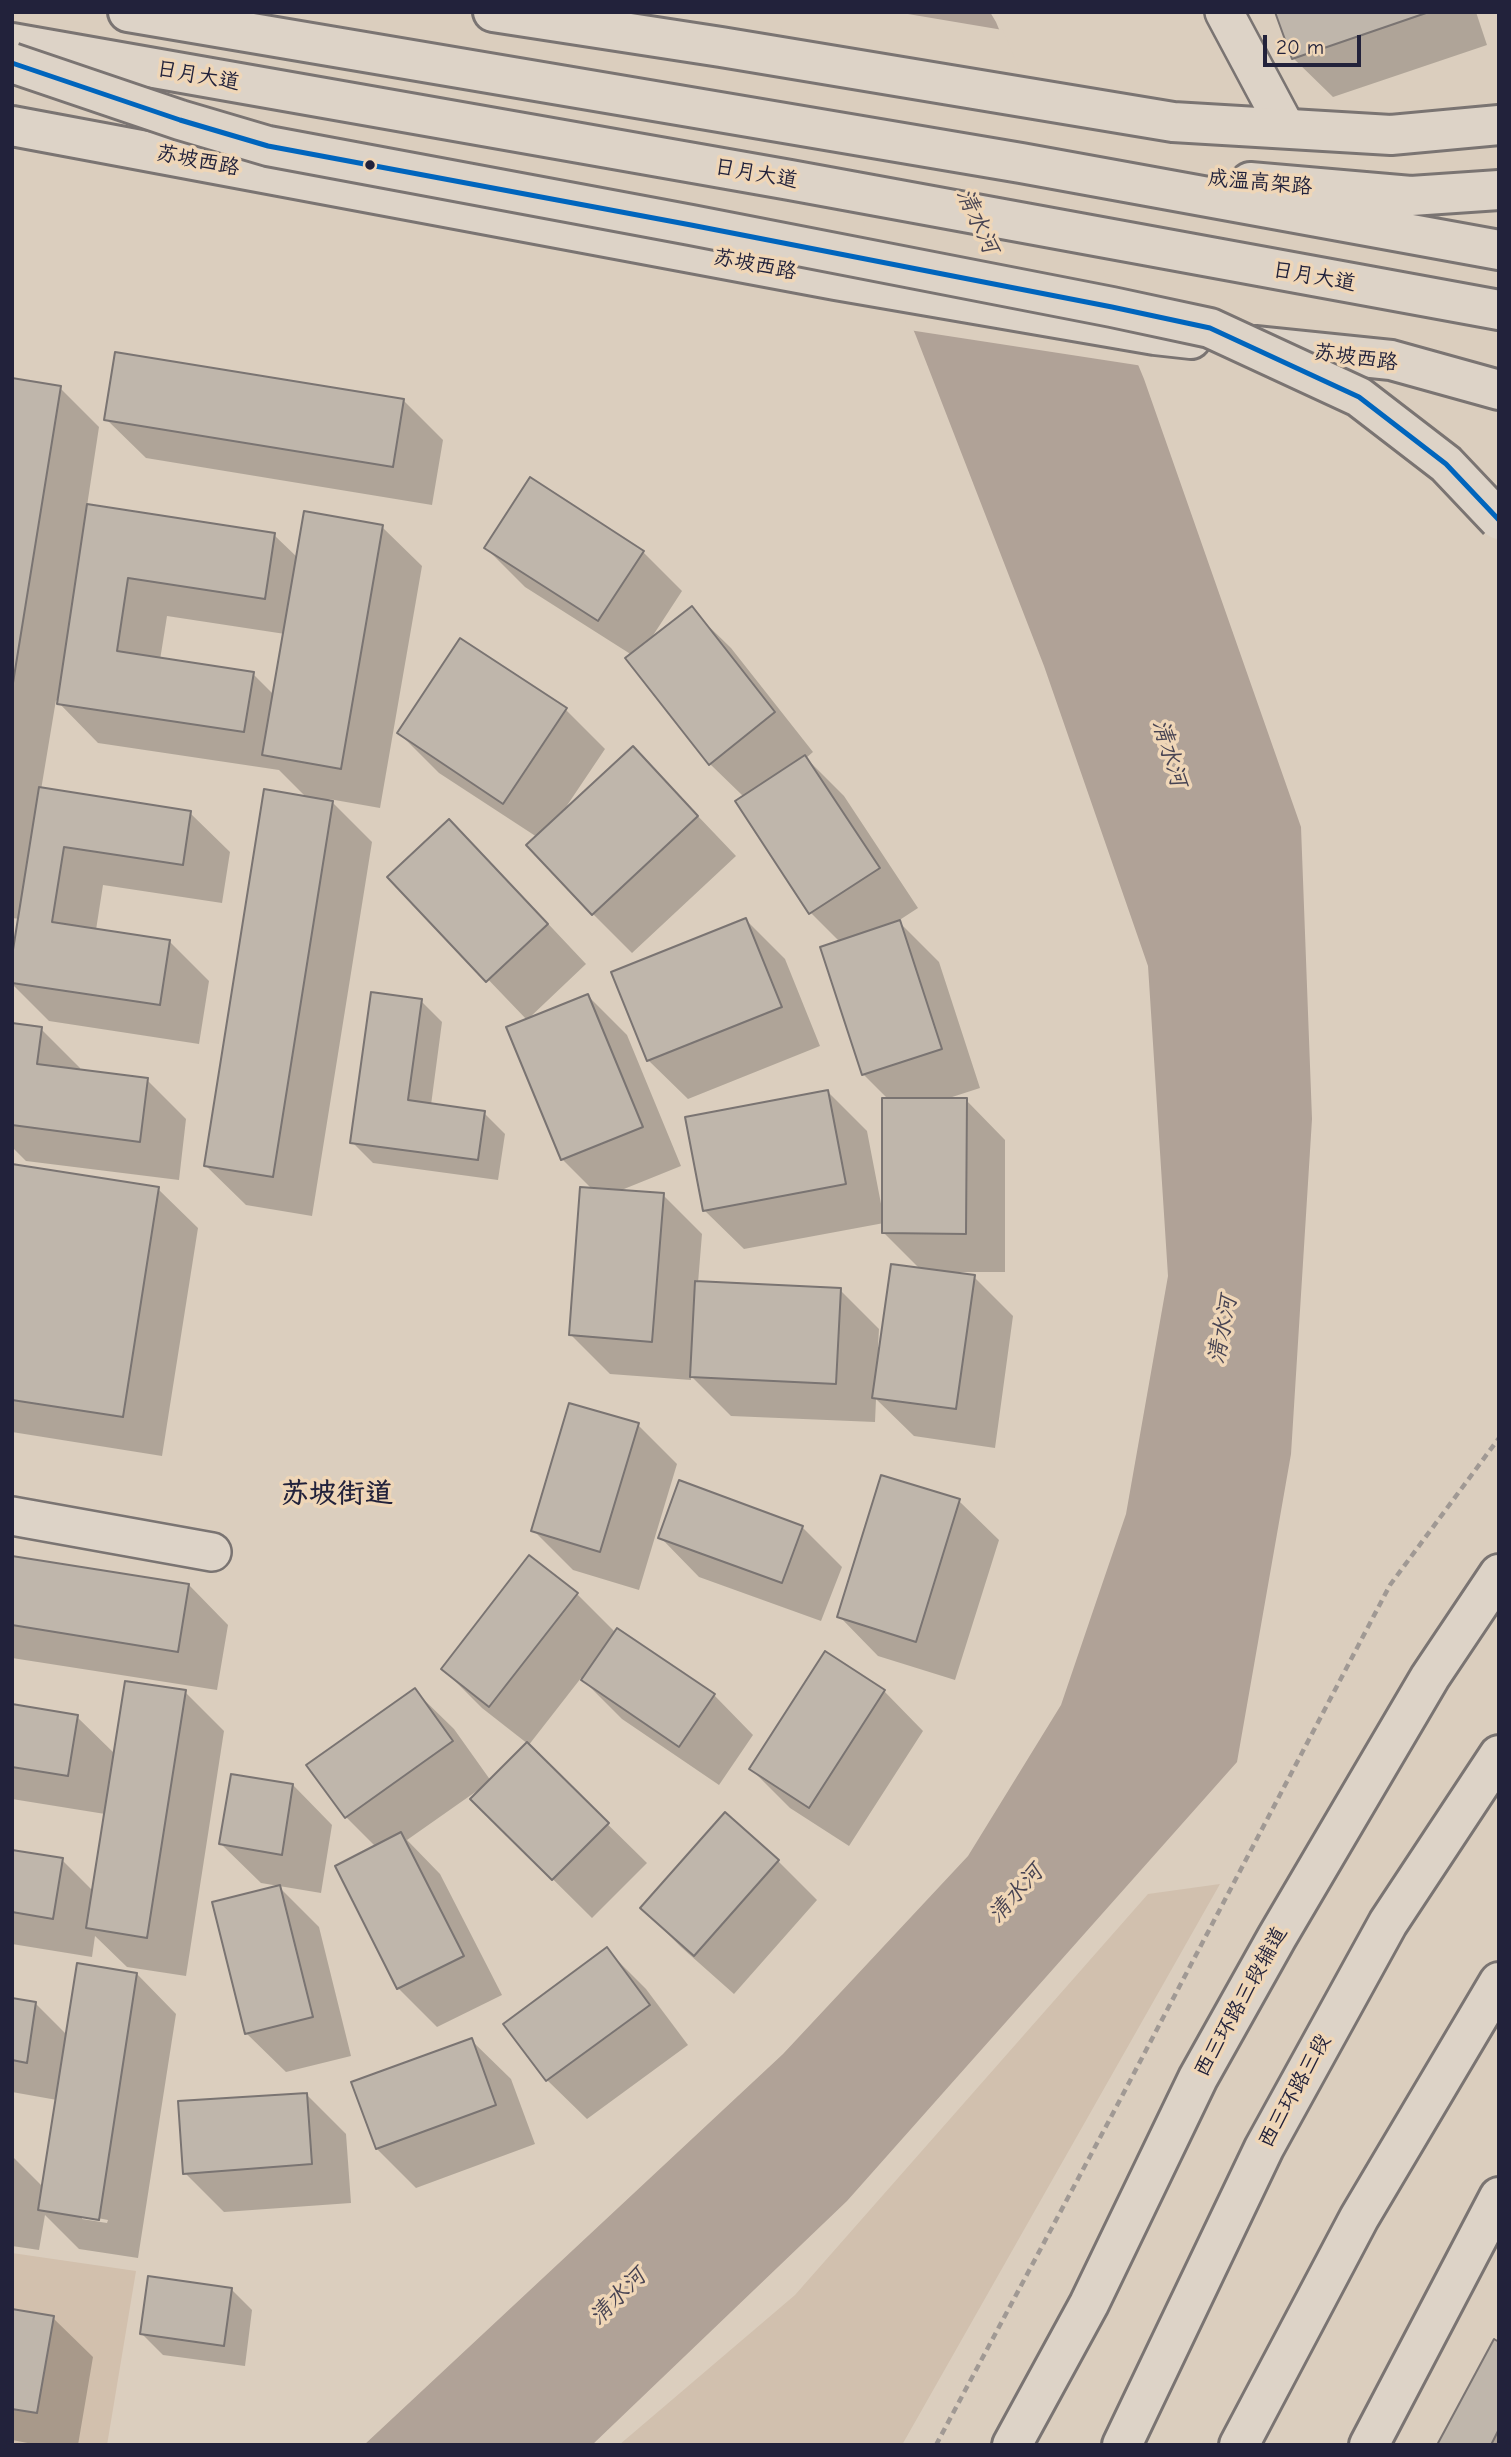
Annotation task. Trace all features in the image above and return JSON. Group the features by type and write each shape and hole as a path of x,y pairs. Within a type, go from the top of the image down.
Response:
{"main road":[{"path":"128,12 1021,163 1499,250"},
{"path":"493,12 1173,122 1391,135 1499,125"},
{"name":"日月大道","path":"12,43 763,175 1499,310"},
{"path":"12,63 180,120 268,146 1210,328 1359,397 1446,464 1499,520"},
{"name":"苏坡西路","path":"12,126 836,280 1155,335 1391,360 1499,390"},
{"name":"成温高架路","path":"1021,163 1411,196 1499,190"},
{"name":"西三环路三段辅道","path":"1012,2445 1089,2304 1198,2078 1277,1937 1430,1677 1499,1574"},
{"name":"西三环路三段","path":"1122,2445 1264,2148 1388,1923 1499,1755"},
{"path":"1239,2445 1359,2218 1499,1982"},
{"path":"1368,2445 1499,2197"},
{"path":"1250,2445 1264,2398"}],"street":[{"path":"1224,12 1286,128"},
{"path":"12,1516 212,1552"}],"path":[{"path":"936,2445 1390,1585 1499,1437"}],"shaded area":[{"path":"1220,1884 902,2445 619,2445 795,2295 1148,1894"},
{"path":"12,2253 136,2271 107,2445 12,2445"}],"water":[{"name":"清水河","path":"778,12 990,12 1144,379 1301,827 1312,1119 1291,1454 1237,1762 847,2201 592,2445 364,2445 783,2054 968,1856 1061,1705 1126,1514 1168,1276 1148,966 1044,666 916,336"}],"pier":[{"path":"774,12 896,12 1003,30 1143,366 909,330"}],"building":[{"path":"1275,12 1429,12 1292,59"},
{"path":"115,352 404,399 393,467 104,420"},
{"path":"12,378 61,386 12,689"},
{"path":"530,477 644,551 598,621 484,548"},
{"path":"87,504 275,533 265,599 128,578 117,651 254,672 244,732 57,704"},
{"path":"304,511 383,525 341,769 262,755"},
{"path":"692,606 775,712 709,765 625,658"},
{"path":"460,638 567,708 503,804 397,733"},
{"path":"633,746 698,816 592,915 526,845"},
{"path":"805,755 880,868 809,914 735,801"},
{"path":"39,787 191,811 183,865 64,847 52,922 170,940 160,1005 12,983 12,956"},
{"path":"264,789 333,801 273,1177 204,1166"},
{"path":"449,819 548,924 486,982 387,877"},
{"path":"746,918 782,1007 647,1061 611,972"},
{"path":"900,920 942,1049 862,1075 820,947"},
{"path":"371,992 422,999 408,1100 485,1111 478,1160 350,1143"},
{"path":"588,994 643,1127 561,1160 506,1027"},
{"path":"12,1023 42,1027 37,1064 148,1078 140,1142 12,1125"},
{"path":"828,1090 846,1184 703,1211 685,1117"},
{"path":"882,1098 967,1098 966,1234 882,1233"},
{"path":"12,1164 159,1187 123,1417 12,1400"},
{"path":"580,1187 664,1193 652,1342 569,1335"},
{"path":"891,1264 975,1275 956,1409 872,1398"},
{"path":"695,1281 841,1288 836,1384 690,1377"},
{"path":"569,1403 639,1423 600,1552 531,1531"},
{"path":"881,1475 960,1499 916,1642 837,1617"},
{"path":"679,1480 803,1526 782,1583 658,1538"},
{"path":"529,1555 578,1593 489,1707 441,1669"},
{"path":"12,1556 189,1584 178,1652 12,1625"},
{"path":"617,1628 715,1694 679,1747 581,1680"},
{"path":"825,1651 885,1690 809,1808 749,1769"},
{"path":"125,1681 186,1690 147,1938 86,1928"},
{"path":"415,1688 453,1741 345,1818 306,1765"},
{"path":"12,1704 78,1715 68,1776 12,1767"},
{"path":"527,1742 609,1823 552,1880 470,1799"},
{"path":"231,1774 293,1784 282,1855 219,1844"},
{"path":"725,1812 779,1860 694,1956 640,1908"},
{"path":"401,1832 464,1956 397,1989 335,1866"},
{"path":"12,1850 63,1858 53,1919 12,1912"},
{"path":"280,1885 313,2017 245,2034 212,1902"},
{"path":"607,1947 650,2005 546,2081 503,2024"},
{"path":"77,1963 137,1973 99,2220 38,2210"},
{"path":"12,1998 36,2002 27,2063 12,2060"},
{"path":"472,2038 496,2105 376,2149 351,2082"},
{"path":"307,2093 312,2164 183,2174 178,2101"},
{"path":"148,2276 232,2288 224,2346 140,2334"},
{"path":"12,2309 54,2316 37,2413 12,2409"},
{"path":"1494,2339 1499,2342 1499,2429 1491,2445 1437,2445"}],"transit line":[{"path":"12,63 180,120 268,146 691,225 1210,328 1359,397 1446,464 1499,520"}],"district":[{"name":"苏坡街道","path":"337,1494"}]}
